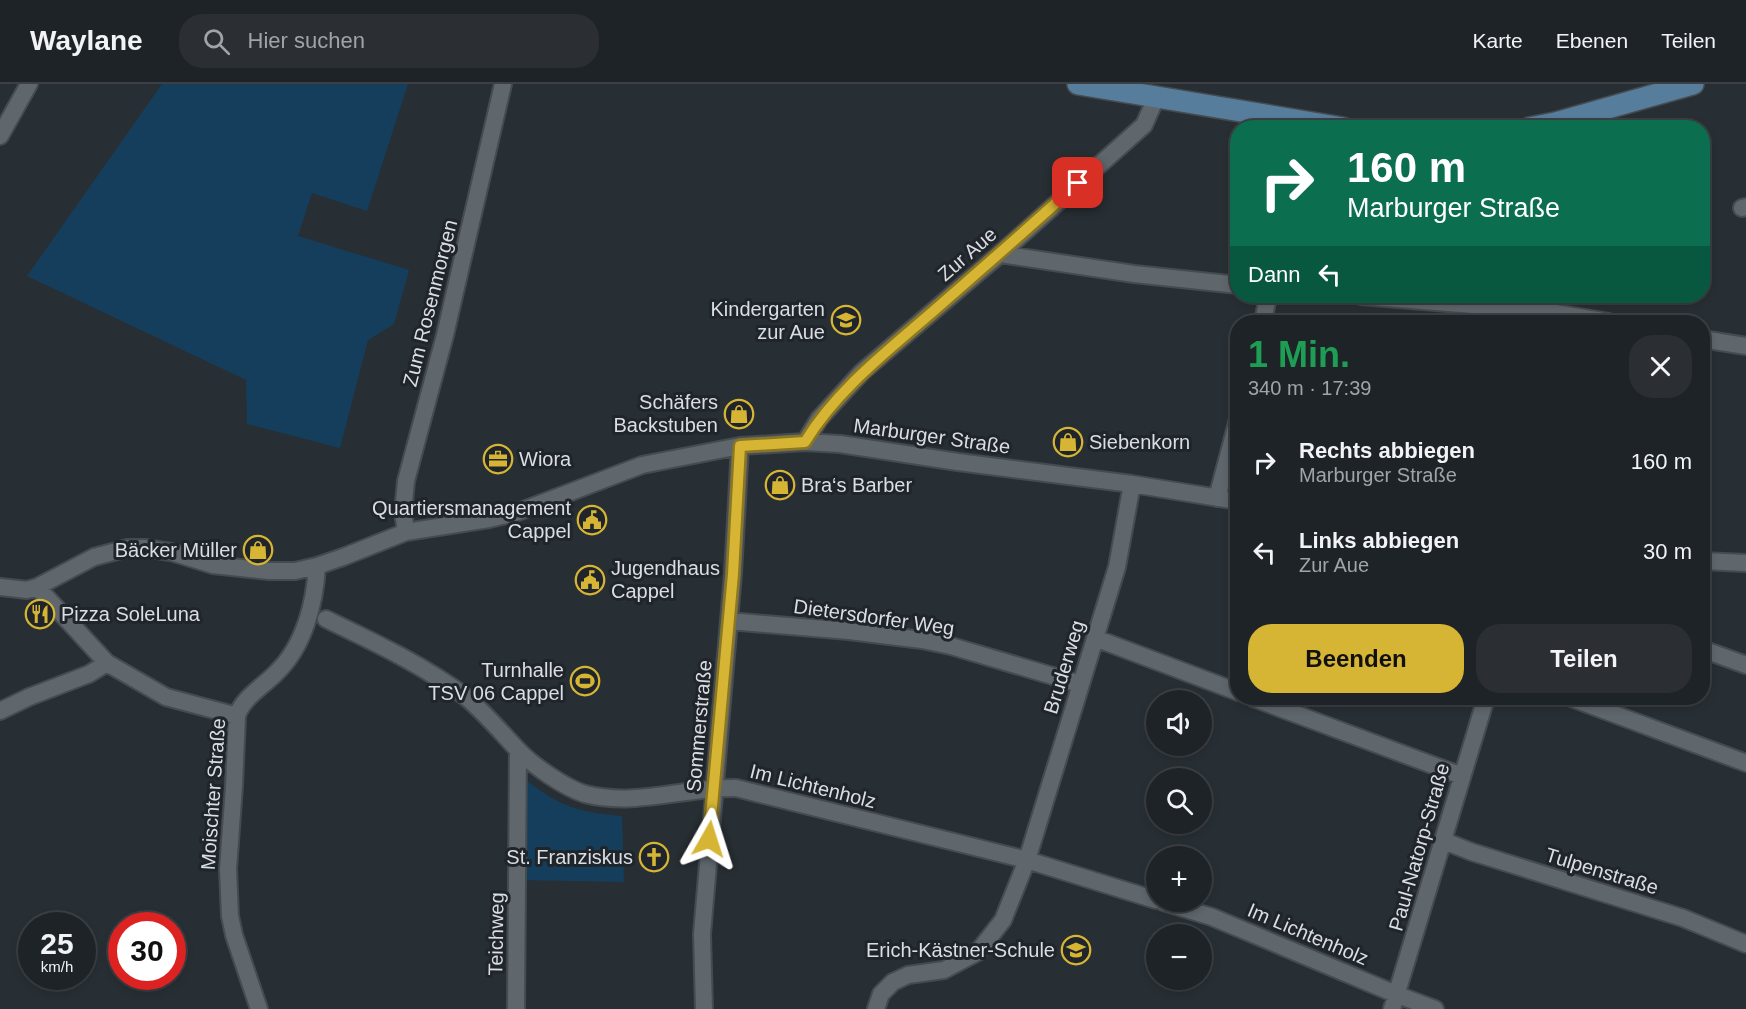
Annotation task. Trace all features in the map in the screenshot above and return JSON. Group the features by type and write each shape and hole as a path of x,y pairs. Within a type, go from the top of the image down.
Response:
{"main road":[{"path":"1078,84 1293,120"},
{"path":"1566,120 1693,84"}],"street":[{"path":"0,136 29,84"},
{"name":"Zum Rosenmorgen","path":"406,532 403,512 406,481 445,335 503,84"},
{"name":"Zur Aue","path":"805,442 819,419 862,372 1000,254 1144,125 1155,98"},
{"path":"1000,254 1134,274 1230,284"},
{"path":"1456,303 1537,309 1570,315"},
{"path":"1710,340 1746,346"},
{"name":"Marburger Straße","path":"37,587 94,557 128,548 171,552 213,565 295,571 317,566 406,532 518,512 642,465 740,446 805,442 840,444 1132,484 1230,500"},
{"name":"Sommerstraße","path":"704,1009 702,934 729,621 740,446"},
{"path":"1217,498 1230,449"},
{"name":"Bruderweg","path":"876,1009 881,994 893,982 908,975 944,970 978,952 1004,920 1027,860 1117,567 1132,484"},
{"path":"1710,561 1746,563"},
{"name":"Moischter Straße","path":"259,1009 234,935 230,916 228,869 237,716 242,706 279,670 296,648 309,613 317,566"},
{"path":"0,587 18,590 37,587 107,663 166,697 237,716"},
{"name":"Im Lichtenholz","path":"326,619 403,657 445,683 485,713 518,751 556,780 572,789 600,797 639,798 715,788 736,788 1027,860 1146,897"},
{"name":"Dietersdorfer Weg","path":"729,621 849,631 922,640 951,646 1080,684"},
{"path":"1095,638 1230,689"},
{"path":"1710,652 1746,665"},
{"path":"0,711 89,674 107,663"},
{"path":"1271,705 1462,776"},
{"name":"Paul-Natorp-Straße","path":"1395,1002 1484,705"},
{"path":"1589,705 1746,763"},
{"name":"Teichweg","path":"516,1009 518,751"},
{"name":"Tulpenstraße","path":"1444,841 1472,852 1683,918 1746,944"},
{"name":"Im Lichtenholz","path":"1196,912 1212,917 1395,1002 1436,1009"}],"shaded area":[{"path":"162,84 408,84 367,211 312,193 298,236 409,270 394,324 368,340 340,448 247,424 246,380 27,276"},
{"path":"521,776 568,806 622,816 624,882 521,880"}],"place":[{"name":"Kindergarten zur Aue","path":"846,320"},
{"name":"Schäfers Backstuben","path":"739,414"},
{"name":"Siebenkorn","path":"1068,442"},
{"name":"Wiora","path":"498,459"},
{"name":"Bra‘s Barber","path":"780,485"},
{"name":"Quartiersmanagement Cappel","path":"592,520"},
{"name":"Bäcker Müller","path":"258,550"},
{"name":"Jugendhaus Cappel","path":"590,580"},
{"name":"Pizza SoleLuna","path":"40,614"},
{"name":"Turnhalle TSV 06 Cappel","path":"585,681"},
{"name":"St. Franziskus","path":"654,857"},
{"name":"Erich-Kästner-Schule","path":"1076,950"}],"route":[{"path":"709,839 733,574 740,446 805,442 819,419 862,372 1000,254 1078,183"}]}
